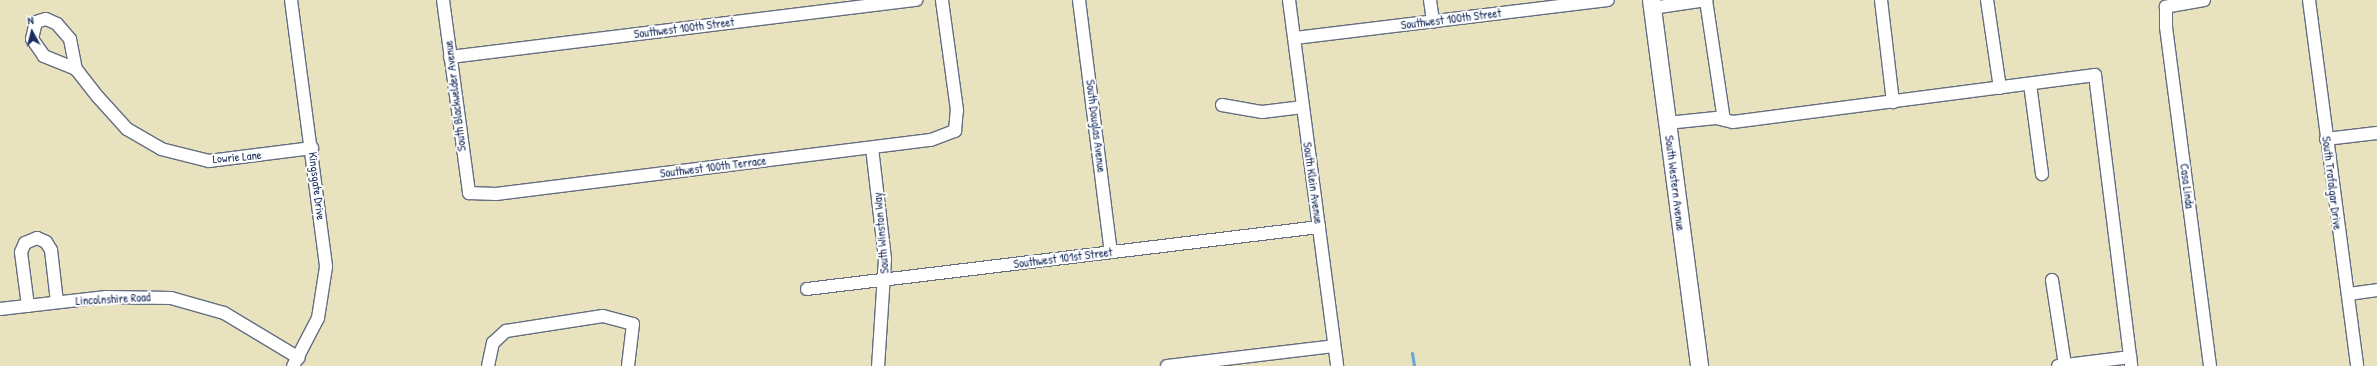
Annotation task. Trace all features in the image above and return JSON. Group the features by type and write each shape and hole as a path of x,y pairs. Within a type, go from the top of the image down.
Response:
{"main road":[{"name":"South Western Avenue","path":"1652,4 1699,366"}],"street":[{"name":"Kingsgate Drive","path":"291,0 326,253 326,283 312,334 296,362"},
{"name":"South Blackwelder Avenue","path":"443,0 470,192"},
{"name":"Southwest 100th Street","path":"450,57 917,0"},
{"name":"Southwest 100th Terrace","path":"470,192 496,194 872,148 931,140 955,131 957,110 942,0"},
{"name":"South Douglas Avenue","path":"1079,0 1111,252"},
{"name":"South Klein Avenue","path":"1289,0 1337,366"},
{"path":"1430,0 1433,22"},
{"name":"Southwest 100th Street","path":"1295,38 1608,0"},
{"path":"1652,4 1706,0 1724,120"},
{"path":"1881,0 1893,102"},
{"path":"1987,0 2000,88"},
{"name":"Casa Linda","path":"2204,0 2166,7 2210,366"},
{"name":"South Trafalgar Drive","path":"2309,0 2326,140 2349,294 2357,366"},
{"name":"Lowrie Lane","path":"76,69 127,128 178,155 222,160 312,148"},
{"path":"1667,123 1724,120 1733,122 2095,75 2130,361 2062,366 2052,280"},
{"path":"2030,84 2042,174"},
{"path":"1222,105 1262,112 1303,107"},
{"path":"2326,140 2377,133"},
{"name":"South Winston Way","path":"872,148 886,279 878,366"},
{"name":"Southwest 101st Street","path":"807,289 1319,227"},
{"path":"28,306 21,252 25,243 37,238 46,242 51,250 57,302"},
{"path":"2349,294 2377,290"},
{"name":"Lincolnshire Road","path":"0,309 57,302 140,295 197,304 249,326 296,362"},
{"path":"488,366 496,338 519,326 603,316 633,324 628,366"},
{"path":"1167,366 1334,346"}],"waterway":[{"path":"1412,353 1414,366"}]}
